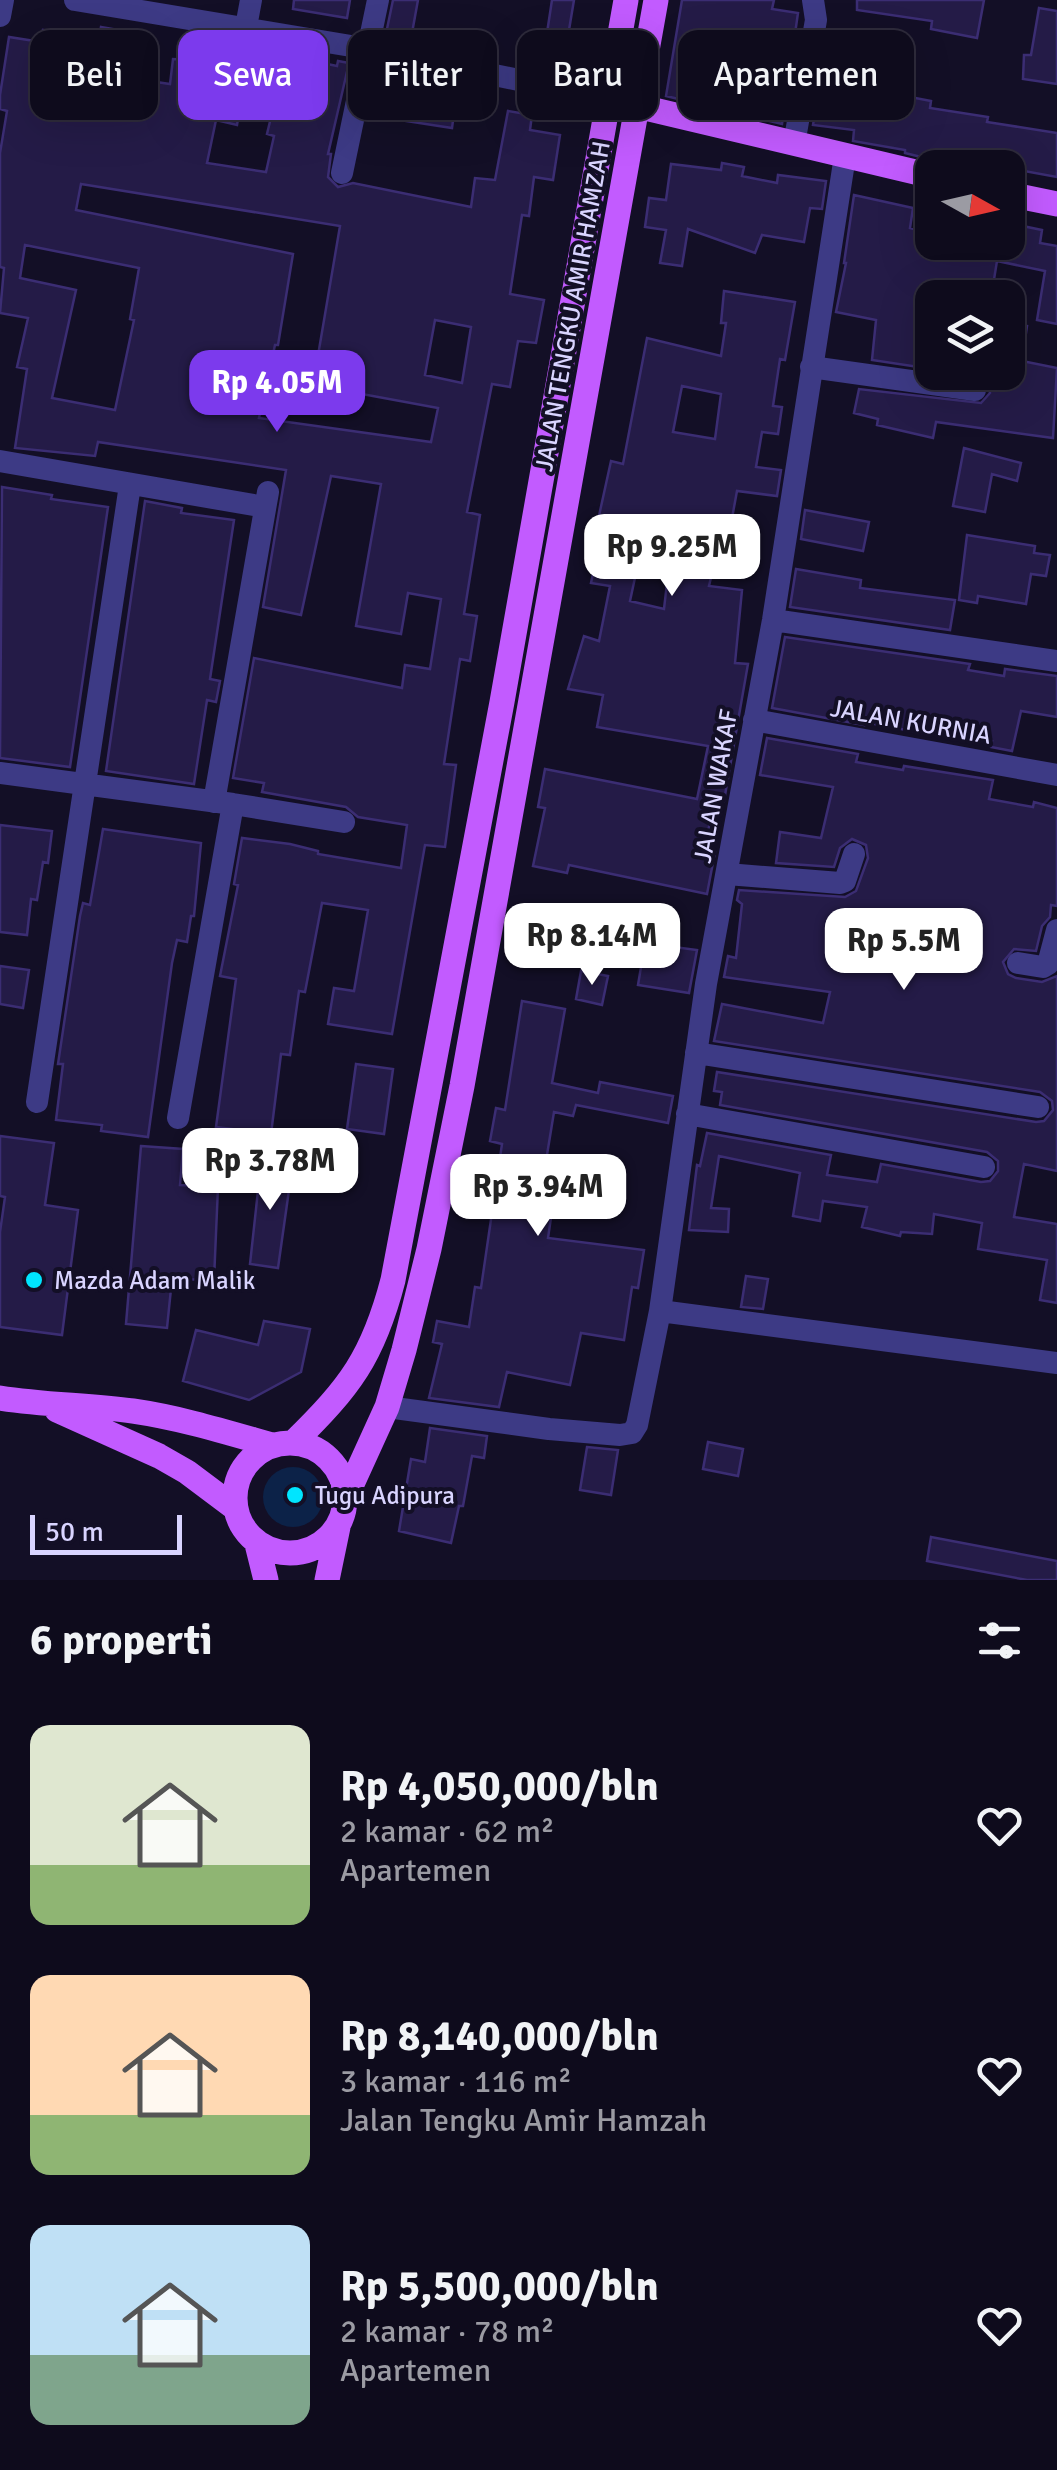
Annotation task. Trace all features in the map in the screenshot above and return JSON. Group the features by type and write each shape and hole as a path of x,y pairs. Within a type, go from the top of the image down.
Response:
{"main road":[{"name":"JALAN TENGKU AMIR HAMZAH","path":"621,30 626,0"},
{"name":"JALAN TENGKU AMIR HAMZAH","path":"651,30 656,0"},
{"path":"658,111 915,172"},
{"name":"JALAN TENGKU AMIR HAMZAH","path":"283,1444 350,1384 384,1316 429,1104 606,120"},
{"name":"JALAN TENGKU AMIR HAMZAH","path":"346,1497 386,1406 429,1249 636,120"},
{"path":"1025,197 1057,204"},
{"path":"502,702 531,708"},
{"path":"0,1398 177,1419 320,1451 339,1470 346,1497 328,1580"},
{"path":"46,1405 159,1456 236,1508"},
{"path":"283,1444 254,1455 242,1470 235,1488 243,1528 257,1544 278,1553 301,1553 322,1544 338,1527"},
{"path":"257,1544 266,1580"}],"street":[{"path":"0,16 3,0"},
{"path":"74,0 122,4 348,46"},
{"path":"246,27 251,0"},
{"path":"373,30 378,0"},
{"path":"794,144 816,20 813,0"},
{"path":"342,173 354,120"},
{"name":"JALAN WAKAF","path":"386,1406 549,1430 620,1435 637,1426 660,1311 696,1053 773,620 845,156"},
{"path":"811,367 915,382"},
{"path":"0,461 130,485 266,499 178,1118"},
{"path":"37,1102 130,485"},
{"path":"773,620 1057,662"},
{"name":"JALAN KURNIA","path":"754,720 1057,775"},
{"path":"0,773 344,822"},
{"path":"727,874 840,883 846,880 854,854"},
{"path":"1018,963 1043,967 1048,964 1057,930"},
{"path":"696,1053 1038,1106"},
{"path":"687,1114 984,1167"},
{"path":"660,1311 1057,1363"}],"water":[{"path":"293,1467 314,1476 323,1497 314,1518 293,1527 272,1518 263,1497 272,1476"}],"building":[{"path":"294,0 350,0 347,18 293,9"},
{"path":"393,0 418,0 413,30 387,29"},
{"path":"552,0 574,0 569,30 547,30"},
{"path":"682,0 774,0 772,9 798,13 796,30 678,30 678,99 666,96"},
{"path":"857,0 984,0 977,38 931,29 932,21 857,10"},
{"path":"1039,8 1057,11 1057,84 1023,79 1024,55 1031,55"},
{"path":"9,37 30,40 30,120 158,120 158,82 170,84 173,59 178,59 178,120 216,120 207,163 266,172 274,136 267,134 270,120 328,120 328,64 348,63 328,154 328,177 338,187 353,183 471,207 475,178 495,180 508,111 517,112 517,120 531,120 530,130 560,135 553,180 534,177 529,216 522,215 510,294 544,300 536,343 518,341 510,387 492,384 467,512 480,515 464,614 477,616 470,661 460,659 444,764 456,765 445,847 425,845 392,1034 328,1024 334,988 354,991 368,910 322,903 305,992 299,991 290,1055 281,1054 271,1134 216,1127 236,979 220,976 238,885 234,884 242,838 290,844 318,854 401,868 407,825 358,817 346,807 262,792 264,783 233,778 254,658 402,688 405,665 430,669 441,599 408,593 401,634 356,626 381,484 331,476 301,615 263,607 286,470 98,442 95,456 15,448 27,369 17,367 28,318 0,313 4,268 0,267 0,153 7,111 0,109 0,95","holes":["81,184 340,226 313,385 438,408 431,442 259,418 278,345 293,254 76,210","25,245 139,268 130,319 134,320 115,410 52,398 76,290 20,278","435,320 471,327 462,383 425,375"]},
{"path":"914,98 931,101 930,108 1057,133 1057,177 1025,171 1025,150 915,150 915,156 905,150 853,141 854,130 813,125 814,120 914,120"},
{"path":"406,120 453,120 452,128"},
{"path":"722,163 744,167 742,176 777,183 778,175 826,181 822,209 810,208 804,242 762,235 755,253 688,229 682,266 660,263 666,230 645,227 649,198 666,200 671,164 721,170"},
{"path":"854,195 913,208 910,228 915,229 915,260 1025,260 1025,226 1042,230 1040,243 1057,246 1057,324 1037,320 1045,271 997,261 994,280 915,280 915,366 872,360 876,320 836,312"},
{"path":"724,291 795,302 773,406 782,407 778,434 762,432 756,467 781,470 777,496 737,491 728,540 720,539 709,586 742,590 735,663 748,664 724,801 715,799 704,850 715,852 707,894 569,865 567,873 533,866 545,808 538,807 545,769 697,799 708,746 597,727 603,695 568,689 584,636 599,641 610,586 591,583 603,527 597,525 611,461 623,464 647,338 721,356 726,323 721,323","holes":["682,386 721,394 715,439 673,432","639,559 669,566 664,609 630,601"]},
{"path":"1025,362 1057,368 1053,438 936,422 933,438 877,425 878,419 854,413 859,389 981,403 989,390 1025,390"},
{"path":"964,448 1021,463 1017,481 992,474 985,512 953,506"},
{"path":"2,487 108,507 70,767 0,758"},
{"path":"145,501 182,508 181,513 234,520 210,679 220,681 216,702 207,700 194,784 106,771"},
{"path":"805,510 869,522 863,551 801,539"},
{"path":"967,535 1035,546 1034,553 1050,555 1046,576 1031,574 1026,604 978,596 977,603 959,600"},
{"path":"796,569 861,580 860,588 955,600 950,630 790,607"},
{"path":"785,637 970,664 968,670 1004,676 1005,669 1057,676 1057,717 1021,711 1012,751 991,747 992,741 864,725 772,708"},
{"path":"767,738 858,754 856,762 993,780 989,799 1057,808 1057,906 1051,905 1036,951 1014,949 1003,962 1008,974 1016,978 1042,982 1057,976 1057,1171 1024,1164 1014,1217 1057,1224 1057,1303 1040,1300 1047,1260 978,1249 982,1223 934,1214 932,1234 901,1232 900,1236 862,1227 867,1207 823,1201 820,1221 793,1216 800,1173 719,1156 711,1208 729,1209 728,1232 689,1230 697,1165 700,1166 707,1133 831,1155 827,1175 877,1182 881,1164 981,1182 990,1181 998,1171 998,1161 987,1152 720,1105 722,1092 714,1091 717,1072 1036,1122 1044,1121 1053,1110 1052,1101 1040,1092 714,1041 722,1004 823,1023 830,992 724,977 728,956 736,958 742,904 737,900 739,890 845,897 856,891 868,858 866,845 852,839 840,848 834,867 776,863 780,832 821,838 833,787 760,775"},
{"path":"0,825 52,831 37,900 31,899 27,935 0,932"},
{"path":"103,829 201,843 194,916 187,942 177,940 172,963 148,1137 101,1131 102,1125 56,1120 63,1064 58,1064 80,916 83,903 90,905"},
{"path":"614,939 697,950 689,993 638,985 641,967 611,963"},
{"path":"0,966 29,970 23,1008 0,1004"},
{"path":"581,971 608,976 602,1005 576,999"},
{"path":"522,1001 565,1009 552,1083 598,1093 600,1082 673,1096 668,1123 576,1105 573,1116 554,1112 546,1161 559,1163 548,1238 644,1250 638,1288 632,1287 624,1340 581,1333 570,1385 507,1372 499,1407 429,1398 442,1344 433,1342 437,1321 469,1327 475,1287 481,1288 502,1144 490,1141 496,1108 505,1110"},
{"path":"356,1064 393,1069 384,1134 347,1129"},
{"name":"Mazda Adam Malik","path":"0,1136 54,1143 45,1205 78,1210 62,1335 0,1327 0,1232 5,1197 0,1196"},
{"path":"141,1146 183,1149 180,1185 218,1187 214,1280 172,1279 167,1328 126,1324"},
{"path":"262,1154 286,1157 282,1189 289,1190 278,1268 250,1264"},
{"path":"746,1276 768,1279 763,1309 741,1307"},
{"path":"264,1321 310,1329 301,1372 249,1400 183,1381 196,1330 258,1345"},
{"path":"430,1428 487,1436 484,1458 472,1456 451,1543 399,1531 411,1459 425,1462"},
{"path":"708,1442 743,1449 738,1476 703,1469"},
{"path":"587,1447 618,1450 611,1495 580,1490"},
{"path":"931,1537 1057,1561 1057,1580 1027,1580 927,1561"}],"place":[{"name":"Mazda Adam Malik","path":"34,1280"},
{"name":"Tugu Adipura","path":"295,1495"}]}
